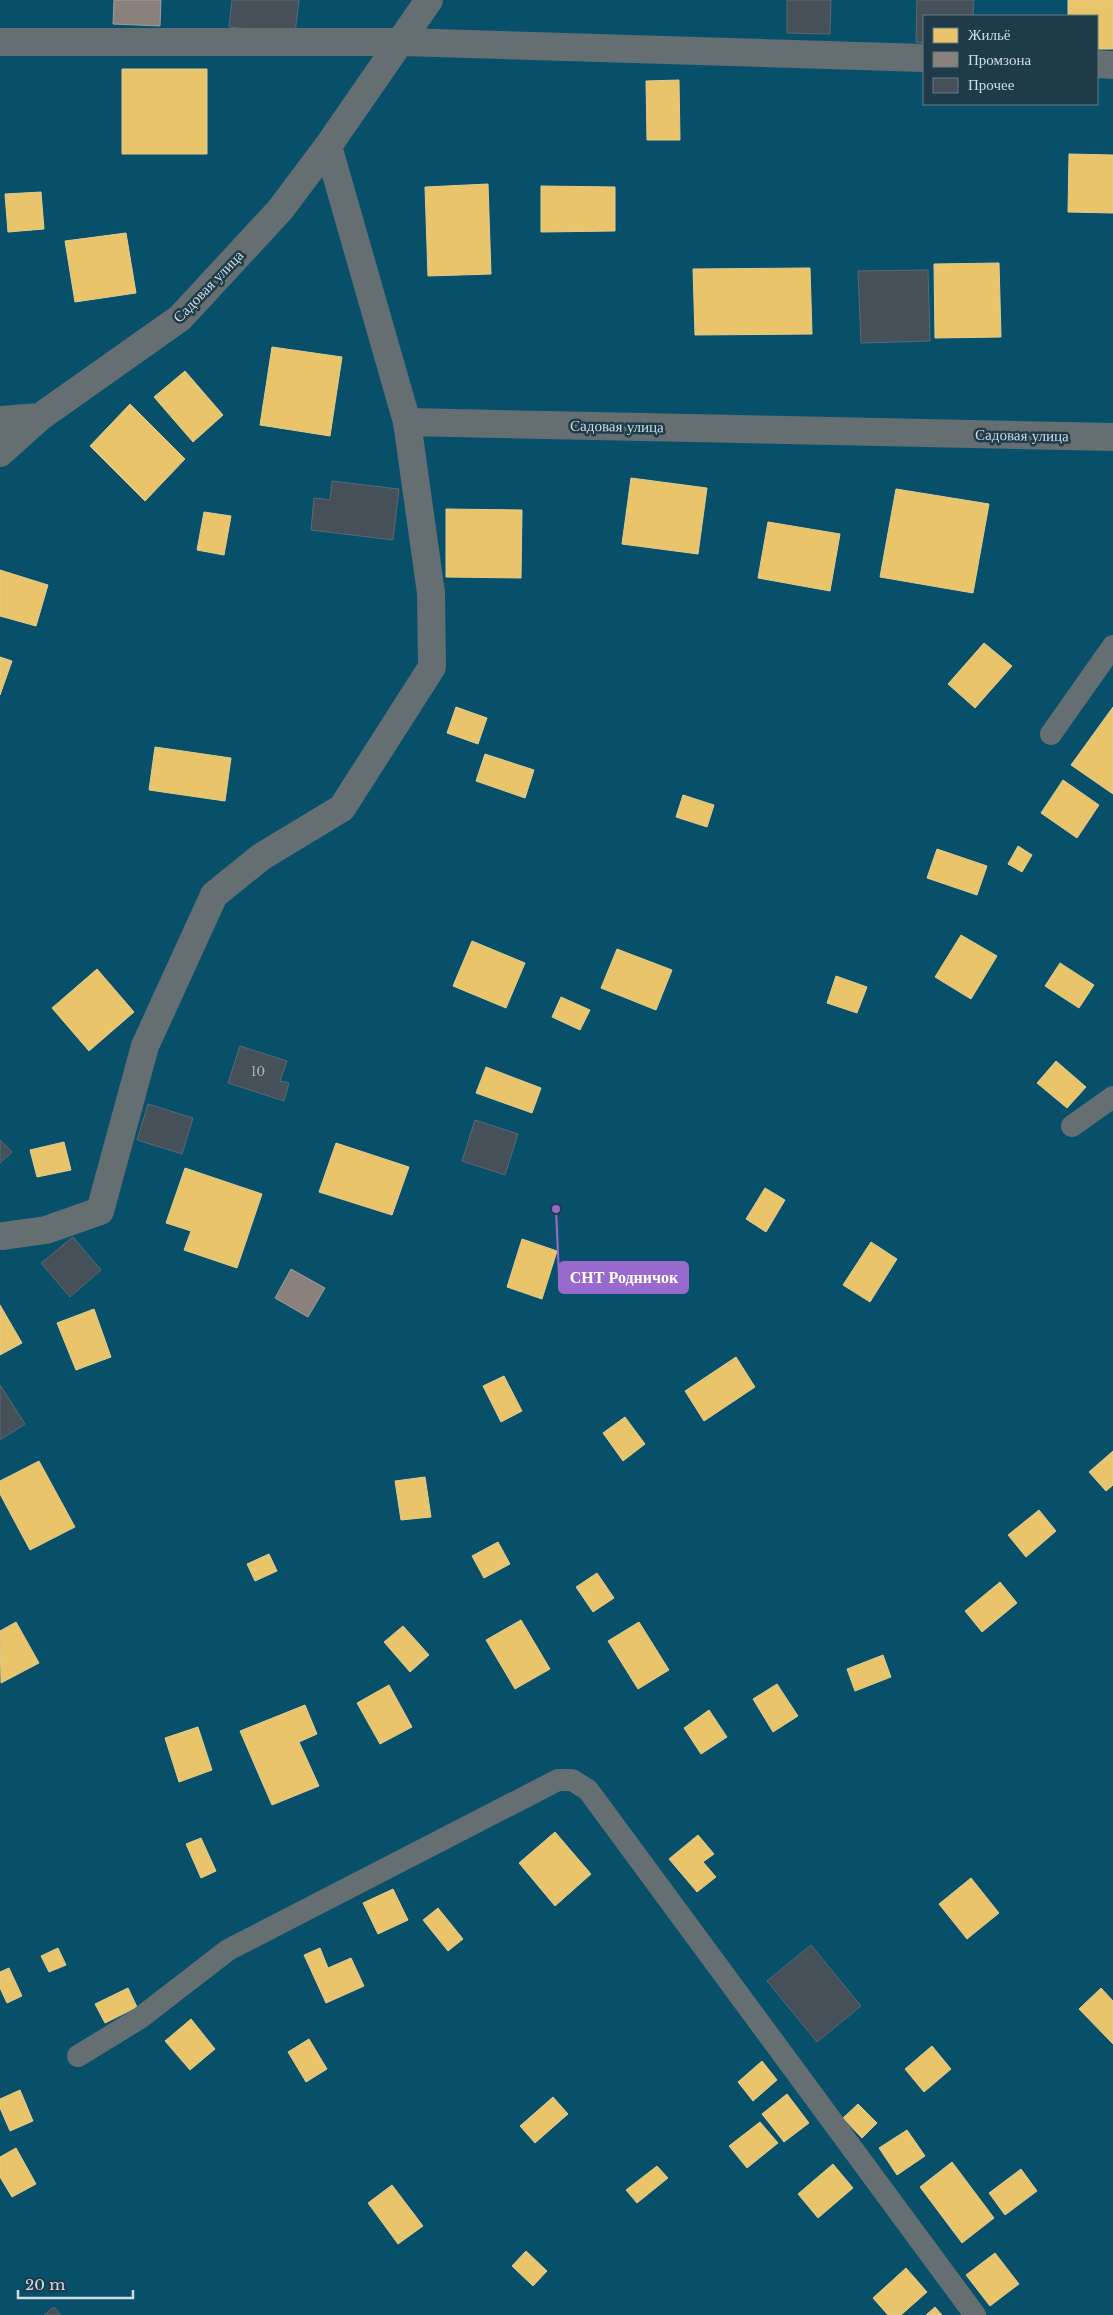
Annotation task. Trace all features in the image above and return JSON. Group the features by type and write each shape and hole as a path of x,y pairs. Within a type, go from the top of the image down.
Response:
{"street":[{"name":"Садовая улица","path":"0,453 40,417 180,318 280,210 402,42 429,0"},
{"path":"0,42 402,42 923,58"},
{"path":"1098,64 1113,64"},
{"path":"3,1236 46,1230 100,1212 145,1046 214,895 261,857 342,808 432,667 431,594 408,422 328,146"},
{"path":"0,420 40,417"},
{"name":"Садовая улица","path":"408,422 1113,437"}],"lane":[{"path":"1051,734 1113,646"},
{"path":"1072,1126 1113,1097"},
{"path":"78,2056 140,2018 228,1950 558,1780 572,1780 588,1790 975,2315"}],"shaded area":[{"path":"0,0 1113,0 1113,2315 0,2315"}],"building: Жильё":[{"path":"1068,0 1113,0 1113,49 1098,49 1098,15 1068,15"},
{"path":"122,69 207,69 207,154 122,154"},
{"path":"679,80 680,140 647,140 646,81"},
{"path":"1069,154 1113,155 1113,213 1068,212"},
{"path":"488,184 491,274 428,276 425,187"},
{"path":"541,186 615,187 615,231 541,232"},
{"path":"41,192 44,229 8,232 5,194"},
{"path":"126,233 136,293 75,302 65,241"},
{"path":"999,263 1001,337 935,338 934,264"},
{"path":"810,268 812,334 695,335 693,269"},
{"path":"272,347 342,357 330,436 260,425"},
{"path":"185,371 223,415 193,442 154,397"},
{"path":"130,404 185,459 145,501 90,446"},
{"path":"631,478 707,488 698,554 622,544"},
{"path":"896,489 989,504 973,593 880,577"},
{"path":"446,509 522,510 521,578 446,577"},
{"path":"204,512 231,516 224,555 197,550"},
{"path":"768,522 840,534 830,591 758,578"},
{"path":"0,570 48,585 36,626 0,616"},
{"path":"984,643 1012,666 975,708 948,684"},
{"path":"0,657 12,661 0,695"},
{"path":"456,707 487,718 478,744 447,733"},
{"path":"1113,707 1113,794 1071,765"},
{"path":"155,747 231,758 225,801 149,790"},
{"path":"485,754 534,770 525,798 476,781"},
{"path":"1063,780 1099,805 1077,838 1041,813"},
{"path":"683,795 714,805 707,827 676,817"},
{"path":"1018,846 1032,855 1022,872 1008,864"},
{"path":"937,849 987,866 977,895 927,878"},
{"path":"961,935 997,956 971,999 935,977"},
{"path":"472,941 525,963 506,1008 453,986"},
{"path":"617,949 672,970 656,1010 601,988"},
{"path":"1060,963 1094,985 1079,1008 1045,986"},
{"path":"97,969 134,1012 89,1051 52,1008"},
{"path":"836,976 867,987 857,1013 827,1003"},
{"path":"561,997 590,1010 580,1030 552,1017"},
{"path":"1056,1061 1086,1087 1067,1108 1037,1083"},
{"path":"486,1067 541,1088 532,1113 476,1093"},
{"path":"64,1142 71,1170 37,1177 30,1150"},
{"path":"336,1143 409,1167 392,1215 319,1192"},
{"path":"185,1168 262,1194 237,1268 184,1250 191,1231 166,1223"},
{"path":"765,1188 785,1200 766,1232 746,1219"},
{"path":"522,1239 557,1251 542,1299 507,1287"},
{"path":"871,1242 897,1259 870,1302 843,1285"},
{"path":"0,1305 22,1343 0,1355"},
{"path":"94,1309 111,1357 76,1370 57,1323"},
{"path":"736,1357 755,1387 704,1421 685,1391"},
{"path":"504,1376 522,1411 501,1422 483,1386"},
{"path":"625,1417 645,1444 623,1461 603,1433"},
{"path":"1113,1451 1113,1485 1106,1491 1089,1472"},
{"path":"39,1461 75,1527 30,1550 0,1494 0,1481"},
{"path":"425,1477 431,1517 401,1520 395,1481"},
{"path":"1039,1510 1056,1531 1026,1557 1008,1535"},
{"path":"498,1542 510,1564 484,1578 472,1556"},
{"path":"269,1554 277,1571 255,1581 247,1564"},
{"path":"597,1573 614,1598 593,1612 576,1587"},
{"path":"1000,1582 1017,1603 982,1632 965,1611"},
{"path":"521,1620 550,1669 515,1689 486,1640"},
{"path":"16,1622 39,1663 1,1683 0,1631"},
{"path":"639,1622 669,1670 638,1689 608,1641"},
{"path":"403,1626 429,1655 410,1672 384,1642"},
{"path":"883,1655 891,1677 855,1691 847,1669"},
{"path":"777,1684 798,1716 773,1732 753,1699"},
{"path":"389,1685 412,1727 380,1744 357,1703"},
{"path":"305,1705 317,1734 299,1742 319,1786 272,1805 240,1731"},
{"path":"709,1710 727,1737 701,1754 684,1728"},
{"path":"198,1727 212,1770 179,1782 165,1738"},
{"path":"555,1832 591,1874 555,1906 519,1863"},
{"path":"698,1835 714,1854 703,1862 716,1877 697,1892 669,1859"},
{"path":"201,1838 216,1871 201,1878 186,1844"},
{"path":"971,1878 999,1913 967,1939 939,1904"},
{"path":"393,1889 408,1920 378,1934 363,1903"},
{"path":"438,1908 463,1939 448,1951 423,1920"},
{"path":"58,1948 66,1965 49,1972 41,1956"},
{"path":"320,1948 328,1968 351,1958 364,1986 326,2003 304,1955"},
{"path":"9,1968 22,1996 7,2003 0,1988 0,1972"},
{"path":"128,1988 137,2007 105,2023 95,2004"},
{"path":"1101,1988 1113,2001 1113,2044 1079,2009"},
{"path":"191,2019 215,2049 190,2070 165,2041"},
{"path":"309,2039 327,2069 306,2082 288,2052"},
{"path":"932,2046 951,2069 924,2092 905,2069"},
{"path":"762,2061 777,2080 753,2101 738,2082"},
{"path":"20,2090 33,2121 10,2131 0,2108 0,2099"},
{"path":"787,2094 809,2123 784,2142 762,2114"},
{"path":"553,2097 568,2114 535,2143 520,2126"},
{"path":"858,2104 877,2123 862,2138 843,2118"},
{"path":"760,2122 778,2143 747,2168 729,2146"},
{"path":"907,2130 925,2156 897,2175 879,2148"},
{"path":"16,2148 36,2184 12,2197 0,2177 0,2157"},
{"path":"952,2162 994,2218 962,2243 920,2187"},
{"path":"833,2164 853,2188 818,2218 798,2194"},
{"path":"657,2166 668,2178 637,2203 626,2190"},
{"path":"1021,2169 1037,2191 1005,2215 989,2193"},
{"path":"392,2185 423,2226 398,2244 368,2203"},
{"path":"526,2251 547,2271 533,2286 512,2266"},
{"path":"995,2253 1019,2284 990,2306 966,2275"},
{"path":"906,2268 927,2292 901,2315 888,2315 873,2298"},
{"path":"935,2307 942,2315 926,2315"}],"building: Промзона":[{"path":"114,0 161,0 160,26 113,24"},
{"path":"291,1269 325,1288 308,1317 275,1298"}],"building: Прочее":[{"path":"232,0 299,0 295,34 229,27"},
{"path":"787,0 831,0 830,34 787,33"},
{"path":"917,0 974,0 973,15 923,15 923,43 916,42"},
{"path":"928,270 930,341 861,343 858,271"},
{"path":"332,481 399,489 393,540 311,530 314,498 330,500"},
{"path":"240,1046 287,1061 280,1081 289,1083 284,1101 228,1083"},
{"path":"148,1104 193,1118 182,1154 137,1140"},
{"path":"475,1120 518,1134 505,1175 462,1161"},
{"path":"0,1140 12,1152 0,1163"},
{"path":"73,1237 101,1270 70,1297 41,1263"},
{"path":"0,1385 25,1424 0,1440"},
{"path":"811,1945 861,2006 817,2042 767,1981"},
{"path":"54,2307 61,2315 44,2315"}],"place":[{"name":"СНТ Родничок","path":"556,1209"}]}
